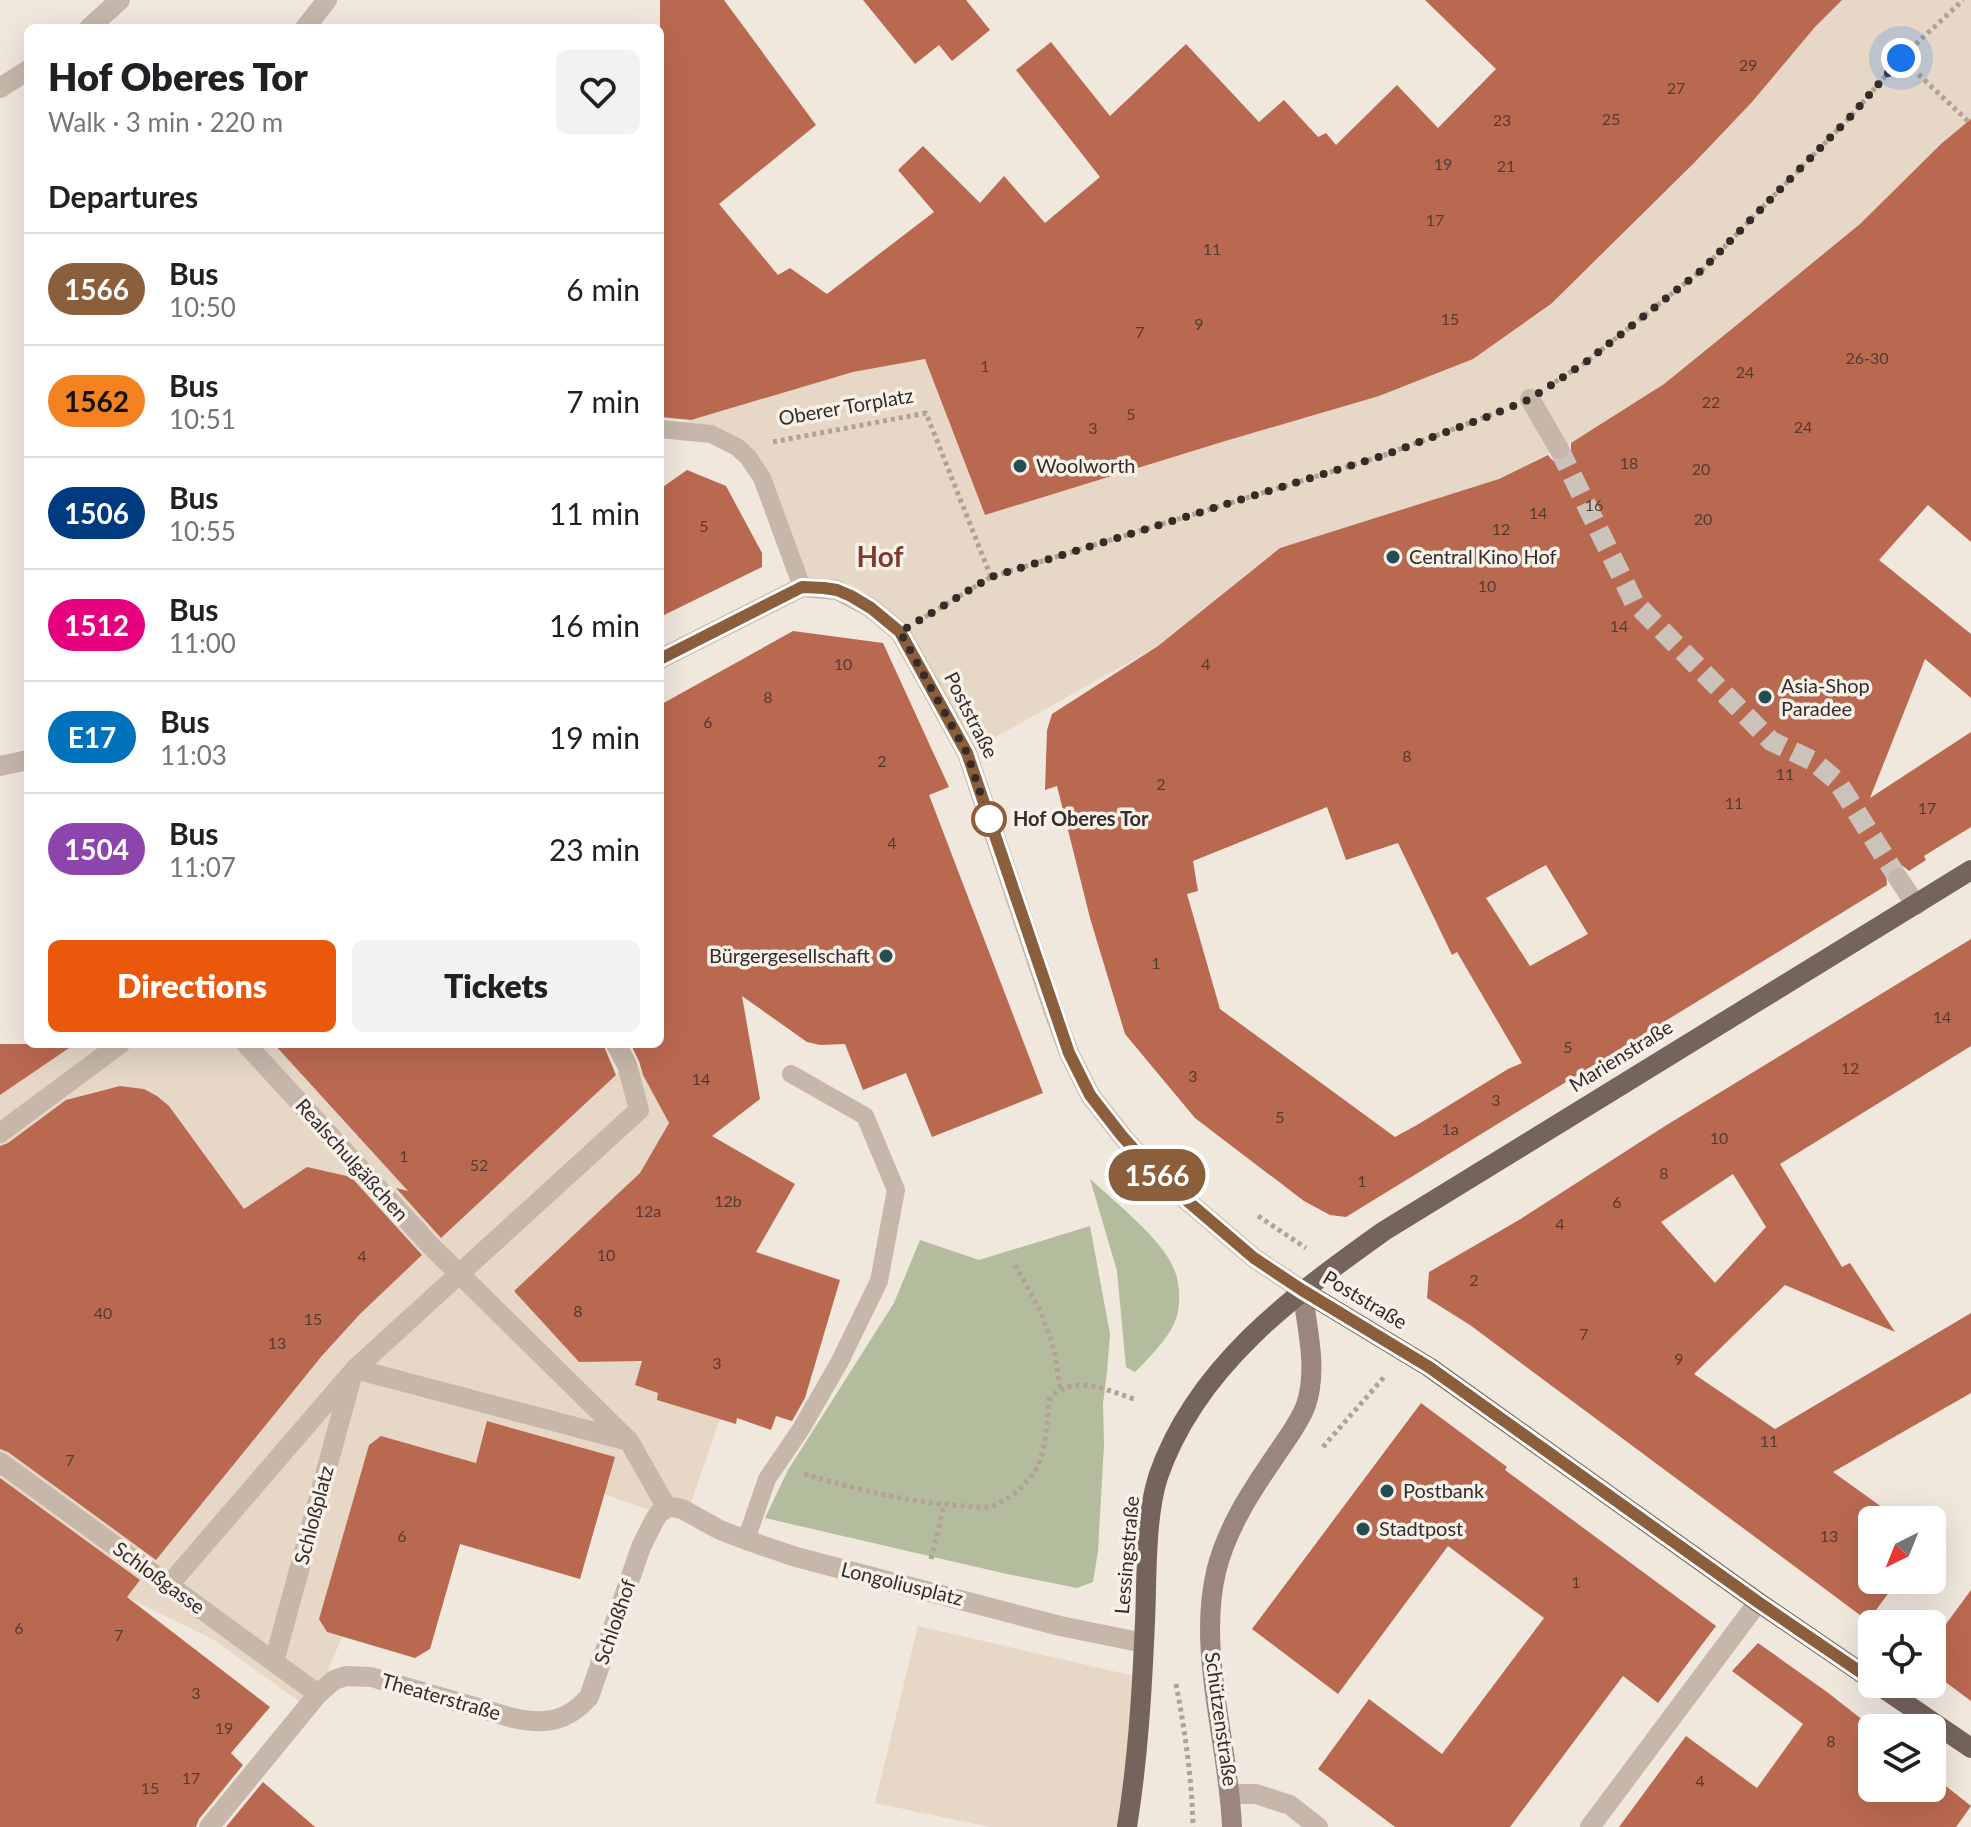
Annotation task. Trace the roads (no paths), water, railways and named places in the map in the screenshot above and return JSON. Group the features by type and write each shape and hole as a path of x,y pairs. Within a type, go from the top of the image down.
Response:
{"main road":[{"name":"Marienstraße","path":"1302,1290 1420,1208 1971,870"},
{"name":"Poststraße","path":"1302,1290 1429,1367 1858,1670"},
{"name":"Lessingstraße","path":"1127,1827 1143,1678 1149,1526 1158,1478 1189,1411 1206,1385 1302,1290"},
{"path":"1898,1698 1971,1748"}],"street":[{"path":"93,24 120,0"},
{"path":"308,24 327,0"},
{"path":"0,88 24,73"},
{"path":"1530,399 1559,449"},
{"path":"664,657 802,587"},
{"name":"Poststraße","path":"802,587 837,590 851,596 900,632 967,753 1056,1017 1069,1053 1090,1095 1157,1175 1254,1258 1302,1290"},
{"path":"0,766 24,761"},
{"path":"1898,878 1916,905"},
{"path":"0,1133 115,1048"},
{"name":"Realschulgäßchen","path":"250,1048 459,1273"},
{"path":"169,1585 355,1369 639,1110 627,1065 618,1048"},
{"path":"459,1273 629,1441 667,1508"},
{"name":"Schützenstraße","path":"1232,1827 1231,1794 1211,1647 1210,1610 1216,1571 1228,1536 1250,1494 1306,1404 1311,1367 1302,1290"},
{"path":"355,1369 629,1441"},
{"name":"Schloßplatz","path":"274,1662 355,1369"},
{"name":"Schloßgasse","path":"0,1462 318,1694"},
{"name":"Longoliusplatz","path":"667,1508 682,1509 720,1530 796,1557 1060,1626 1144,1643"},
{"name":"Schloßhof","path":"549,1721 571,1713 589,1697 641,1547 659,1513 667,1508"},
{"path":"1590,1827 1758,1602"},
{"name":"Theaterstraße","path":"209,1827 327,1684 346,1676 371,1677 513,1718 532,1722 549,1721"},
{"path":"1231,1794 1256,1794 1290,1805 1318,1827"}],"lane":[{"path":"664,429 711,434 737,447 748,457 762,478 802,587"},
{"path":"746,1540 767,1479 801,1429 839,1363 879,1281 896,1190 865,1116 791,1074"}],"tunnel":[{"path":"1559,449 1634,602 1771,741 1813,761 1837,781 1898,878"}],"place":[{"name":"Woolworth","path":"1020,466"},
{"name":"Central Kino Hof","path":"1393,557"},
{"name":"Asia-Shop Paradee","path":"1765,697"},
{"name":"Hof Oberes Tor","path":"989,819"},
{"name":"Bürgergesellschaft","path":"886,956"},
{"name":"Postbank","path":"1387,1491"},
{"name":"Stadtpost","path":"1363,1529"}],"district":[{"name":"Hof","path":"880,557"}]}
